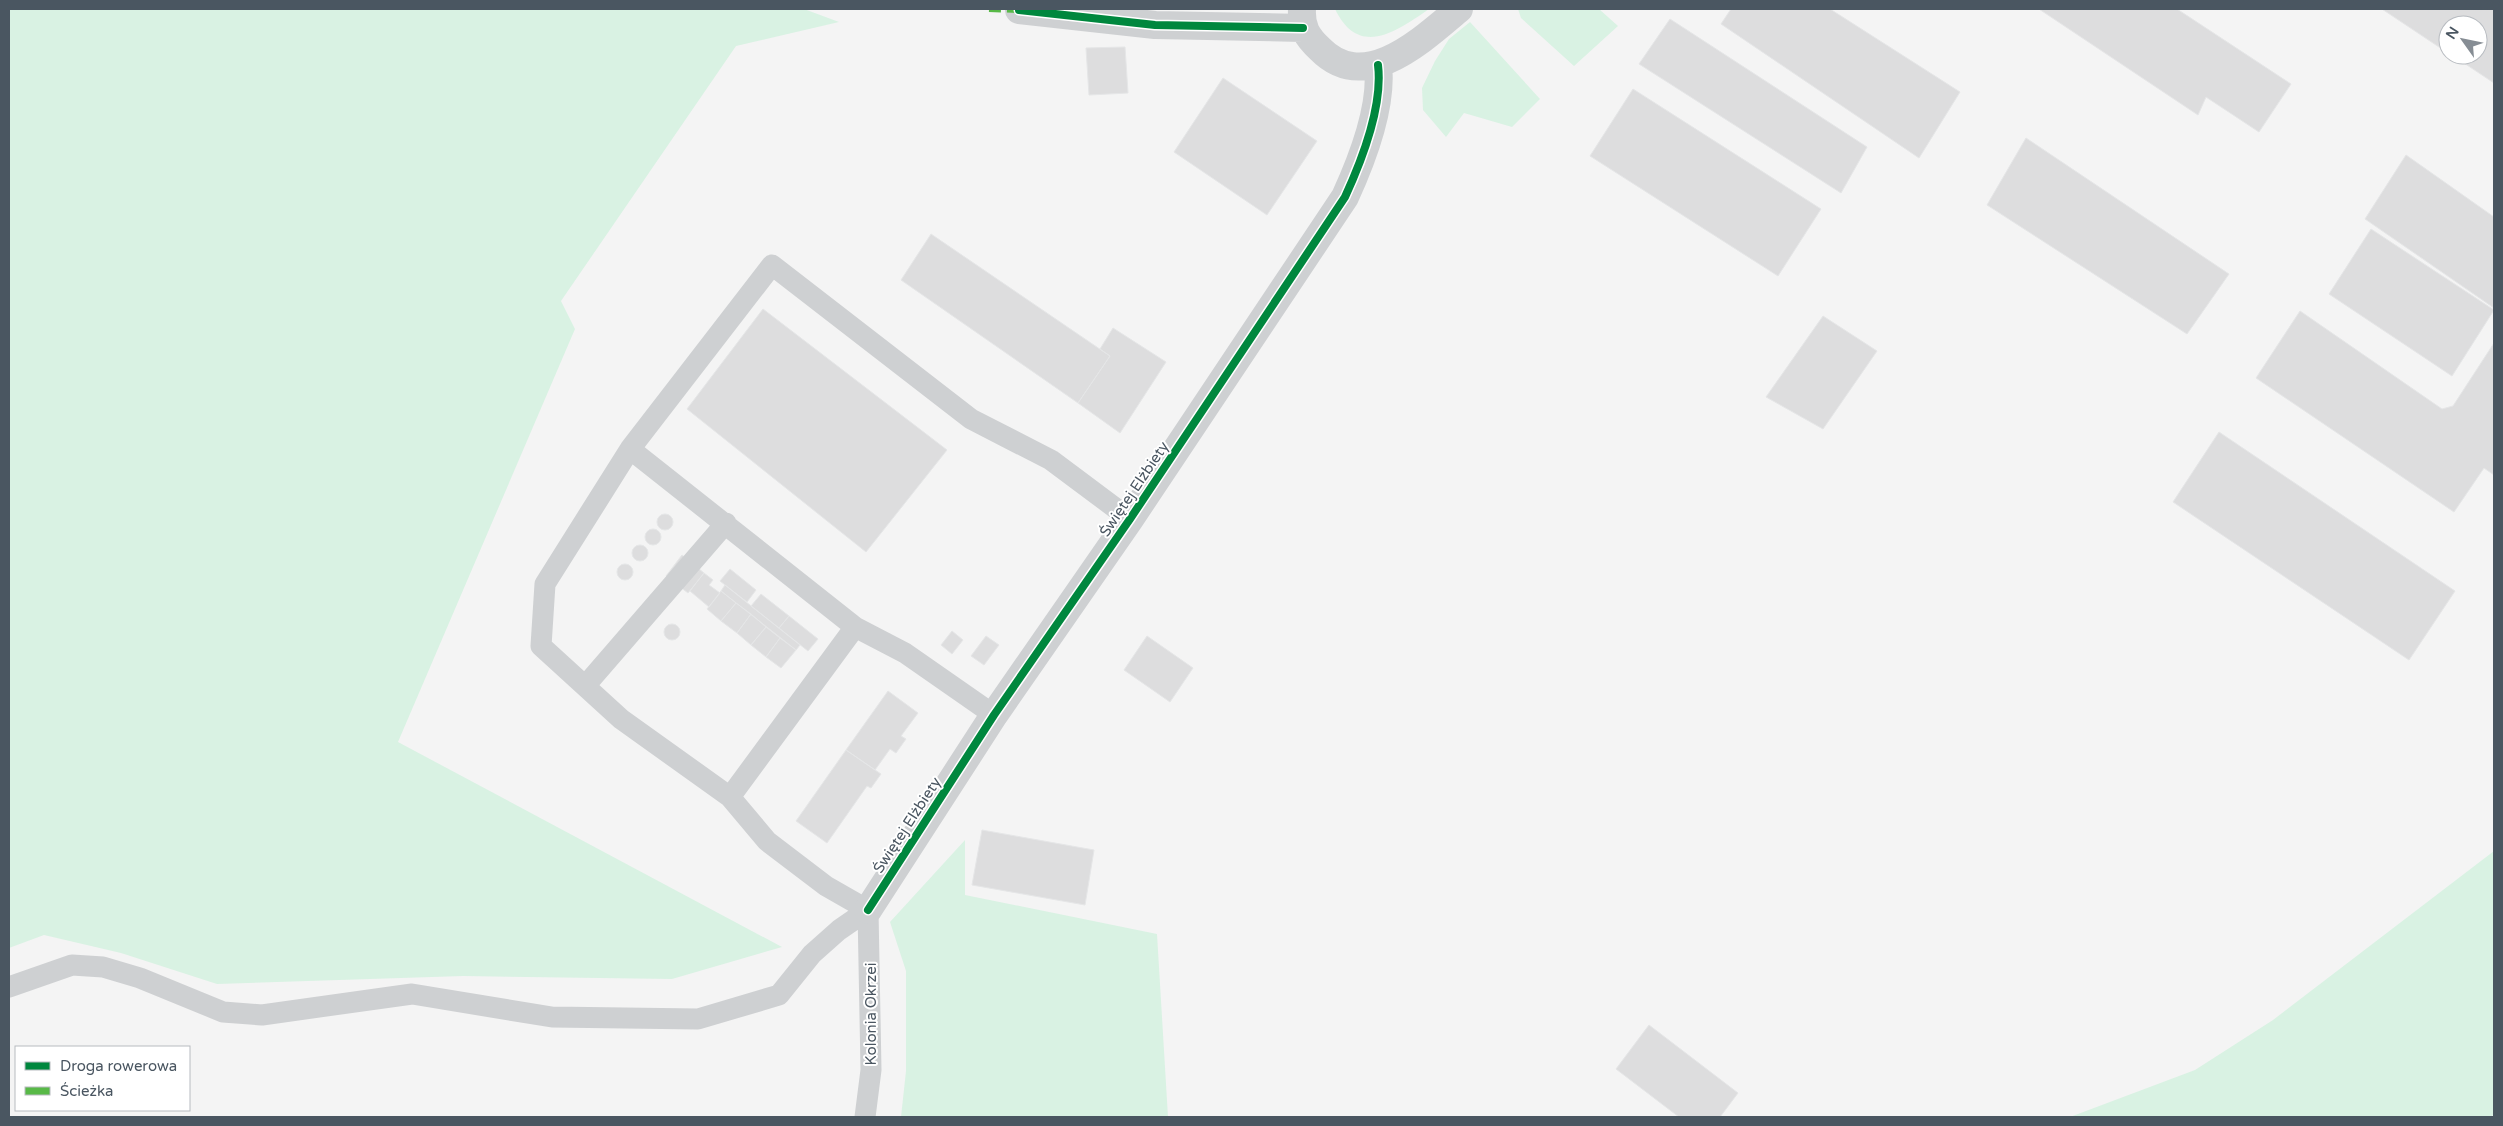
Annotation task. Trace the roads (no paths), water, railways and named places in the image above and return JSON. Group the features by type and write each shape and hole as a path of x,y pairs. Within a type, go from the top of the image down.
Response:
{"street":[{"path":"1019,10 1155,25 1303,19 1312,41 1335,61 1360,68 1378,65 1415,45 1459,9"},
{"name":"Świętej Elżbiety","path":"868,910 994,714 1130,519 1345,198 1360,161 1375,108 1378,90 1378,65"}],"lane":[{"path":"9,986 72,964 103,967 140,978 223,1012 262,1015 412,994 552,1017 698,1019 779,996 812,954 839,930 868,910 826,886 767,841 730,797 620,718 541,646 545,584 630,449 772,265 971,419 1051,460 1130,519"},
{"path":"630,449 726,523 855,627 904,653 994,714"},
{"path":"585,686 726,523"},
{"path":"730,797 855,627"},
{"name":"Kolonia Okrzei","path":"865,1117 872,1070 868,910"}]}
